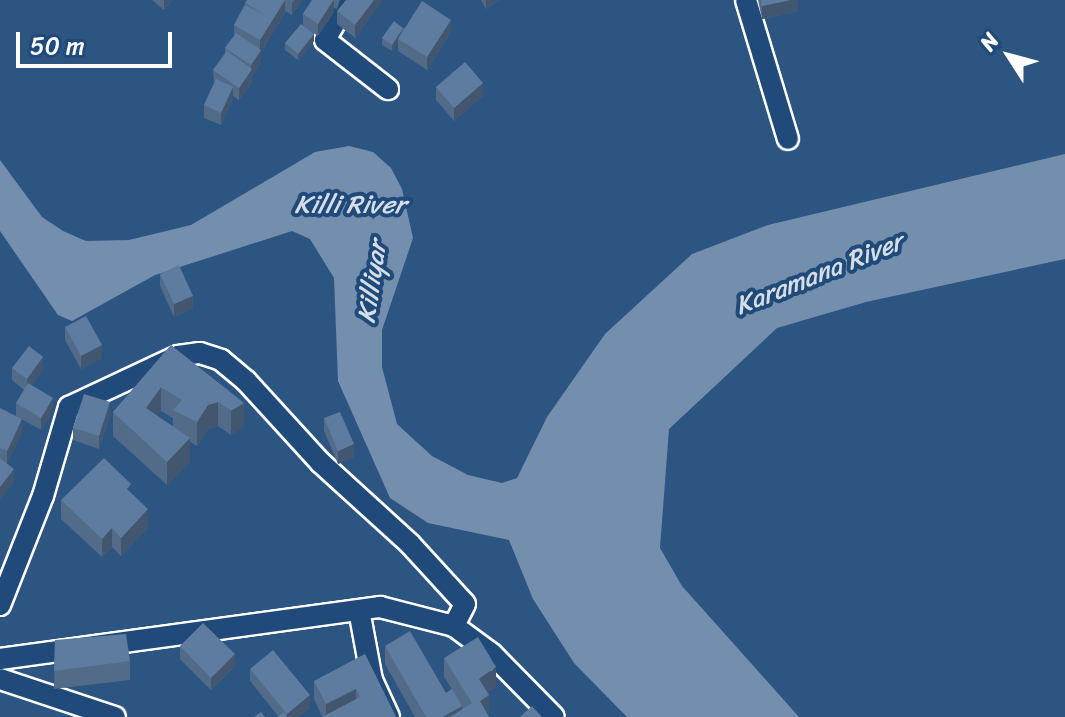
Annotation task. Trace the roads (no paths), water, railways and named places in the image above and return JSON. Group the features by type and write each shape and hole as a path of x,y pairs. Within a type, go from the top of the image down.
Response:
{"street":[{"path":"348,0 325,40 388,89"},
{"path":"746,0 788,139"},
{"path":"0,605 43,496 69,407 178,356 200,353 221,360 246,381 320,462 360,494 457,593 465,604 454,626"},
{"path":"0,659 380,607 454,626 492,654 554,717"},
{"path":"359,610 372,680 389,717"},
{"path":"0,679 115,717"}],"water":[{"path":"349,146 373,152 391,168 402,189 413,238 382,330 382,367 397,424 432,456 468,475 502,483 517,478 547,417 605,334 692,254 768,225 1065,154 1065,259 866,302 777,328 669,429 660,548 682,586 799,717 627,717 574,663 533,599 509,540 428,523 390,498 338,381 334,278 310,239 292,231 155,275 72,321 58,315 0,231 0,160 42,217 63,231 86,241 129,240 191,225 315,152"}],"water label":[{"name":"Killi River","path":"350,205"},
{"name":"Karamana River","path":"819,274"},
{"name":"Killiyar","path":"372,282"}]}
